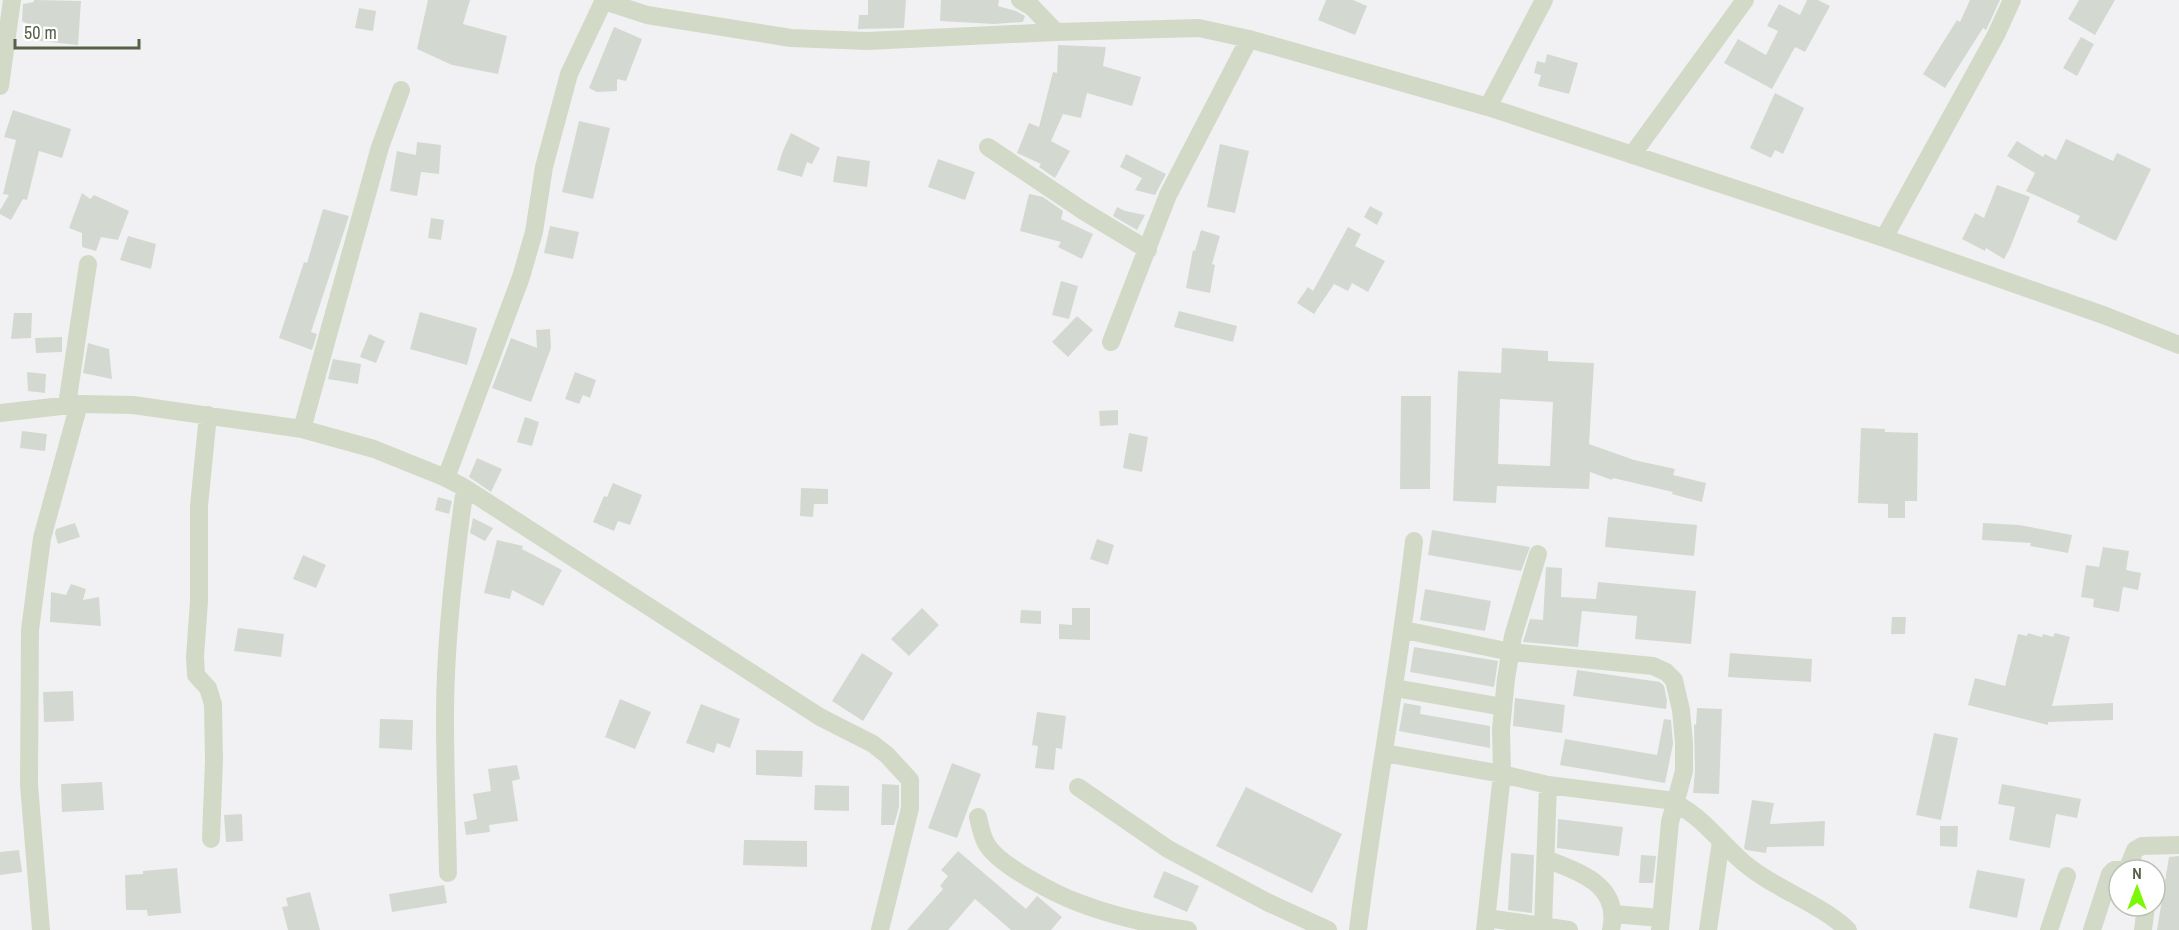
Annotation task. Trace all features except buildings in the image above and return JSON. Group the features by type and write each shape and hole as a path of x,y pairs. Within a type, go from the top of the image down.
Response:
{"street":[{"path":"0,86 12,0"},
{"path":"446,478 521,277 534,232 544,168 569,75 604,0 647,15 791,38 867,41 1199,28 1250,39 1488,107 1884,238 2106,316 2179,345"},
{"path":"1020,0 1032,7 1056,32"},
{"path":"1488,107 1544,0"},
{"path":"1632,155 1745,0"},
{"path":"1884,238 1996,35 2012,0"},
{"path":"1111,342 1168,195 1250,39"},
{"path":"302,429 380,147 401,90"},
{"path":"988,147 1085,212 1148,250"},
{"path":"41,930 29,785 30,630 42,538 73,404 88,264"},
{"path":"0,413 73,404 133,405 302,429 374,449 465,488 820,717 873,744 902,770 910,780 910,808 880,930"},
{"path":"208,416 199,506 199,601 195,657 196,675 208,688 213,704 214,760 211,839"},
{"path":"448,873 445,716 447,642 465,488"},
{"path":"1358,930 1404,630 1414,541"},
{"path":"1538,554 1511,652 1503,707 1502,774 1486,924 1543,926 1569,930"},
{"path":"1404,630 1511,652 1653,666 1666,672 1674,680 1681,710 1684,771 1670,822 1660,924 1612,922 1609,896 1600,887 1575,871 1546,859"},
{"path":"1395,688 1503,707"},
{"path":"1384,753 1502,774 1548,785 1667,800 1675,803 1700,818 1745,864 1833,916 1848,930"},
{"path":"1543,926 1548,785"},
{"path":"1078,787 1168,849 1269,903 1328,930"},
{"path":"978,817 986,845 1005,864 1031,879 1081,904 1188,930"},
{"path":"1708,930 1721,841"},
{"path":"2132,858 2135,850 2142,846 2179,845"},
{"path":"2049,930 2067,876"},
{"path":"2092,930 2107,883"}]}
